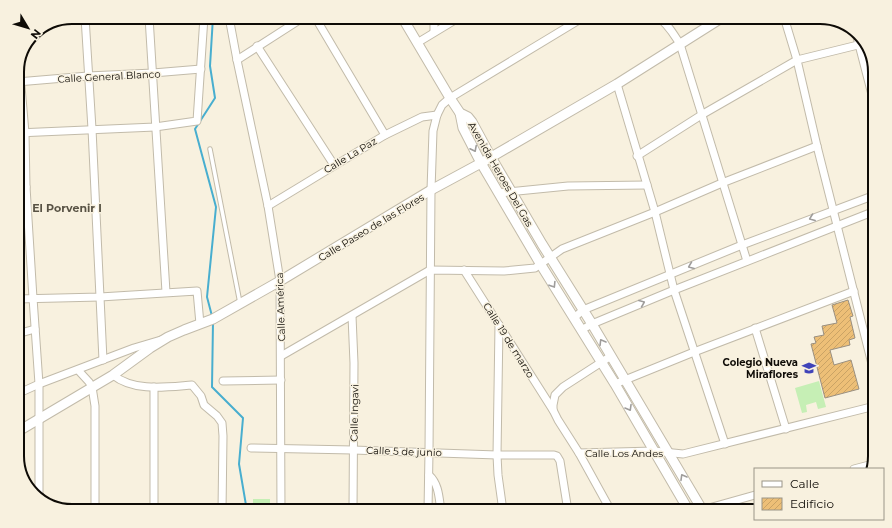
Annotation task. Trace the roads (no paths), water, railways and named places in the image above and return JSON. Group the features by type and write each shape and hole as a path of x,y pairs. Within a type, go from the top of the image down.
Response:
{"street":[{"path":"85,24 103,360"},
{"path":"149,24 166,292"},
{"path":"24,133 155,127 197,121 204,24"},
{"name":"Calle América","path":"230,24 268,206 280,281 281,504"},
{"path":"237,60 293,24"},
{"path":"319,24 385,135"},
{"path":"406,24 460,113"},
{"path":"434,24 434,32"},
{"path":"417,43 448,24"},
{"path":"428,504 430,452 432,131 442,105 450,98 572,24"},
{"path":"666,24 680,44 703,114 722,183 747,262"},
{"name":"Calle Paseo de las Flores","path":"24,428 113,374 165,339 184,330 213,320 431,190 481,163 616,84 711,24"},
{"path":"786,24 797,60 868,348"},
{"path":"638,156 703,114 797,60 860,45"},
{"path":"257,46 334,165"},
{"name":"Calle General Blanco","path":"24,82 88,76 153,74 201,69"},
{"path":"616,84 655,212 674,290 725,444"},
{"name":"Avenida Heroes Del Gas","path":"460,113 468,117 472,122 550,258 592,324 698,504"},
{"name":"Avenida Heroes Del Gas","path":"460,113 463,128 481,163 540,265 615,384 685,504"},
{"name":"Calle La Paz","path":"268,206 385,135 422,117 437,115"},
{"path":"281,356 430,270 518,270 535,268 562,249 655,212 722,183 817,146"},
{"path":"24,165 39,384 39,491"},
{"path":"499,193 568,186 647,186"},
{"path":"574,318 583,310 742,245 868,198"},
{"path":"581,330 674,290 868,214"},
{"name":"Calle 19 de marzo","path":"464,270 553,410 607,504"},
{"path":"24,299 100,297 197,291 200,324"},
{"path":"615,384 755,328 854,291"},
{"name":"Calle Ingavi","path":"352,316 354,363 354,504"},
{"path":"499,325 497,454 502,504"},
{"path":"755,328 786,429"},
{"path":"24,332 35,329"},
{"path":"24,391 154,340 165,339"},
{"path":"553,410 553,401 563,387 611,356"},
{"path":"78,370 92,387 95,406 95,504"},
{"path":"113,374 127,384 154,387 192,386 201,396 204,405 217,416 222,424 222,504"},
{"path":"223,380 281,380"},
{"path":"154,387 154,504"},
{"name":"Calle Los Andes","path":"579,453 654,451 683,454 868,408"},
{"name":"Calle 5 de junio","path":"251,448 551,454 557,456 560,461 567,504"},
{"path":"429,475 434,479 437,485 439,504"},
{"path":"723,504 754,495"}],"lane":[{"path":"210,149 240,304"}],"waterway":[{"path":"212,316 207,297 216,207 195,129 215,98 210,66 213,24"},
{"path":"213,322 212,387 243,418 239,464 246,504"}],"place":[{"name":"Colegio Nueva Miraflores","path":"809,368"}],"district":[{"name":"El Porvenir I","path":"67,208"}]}
